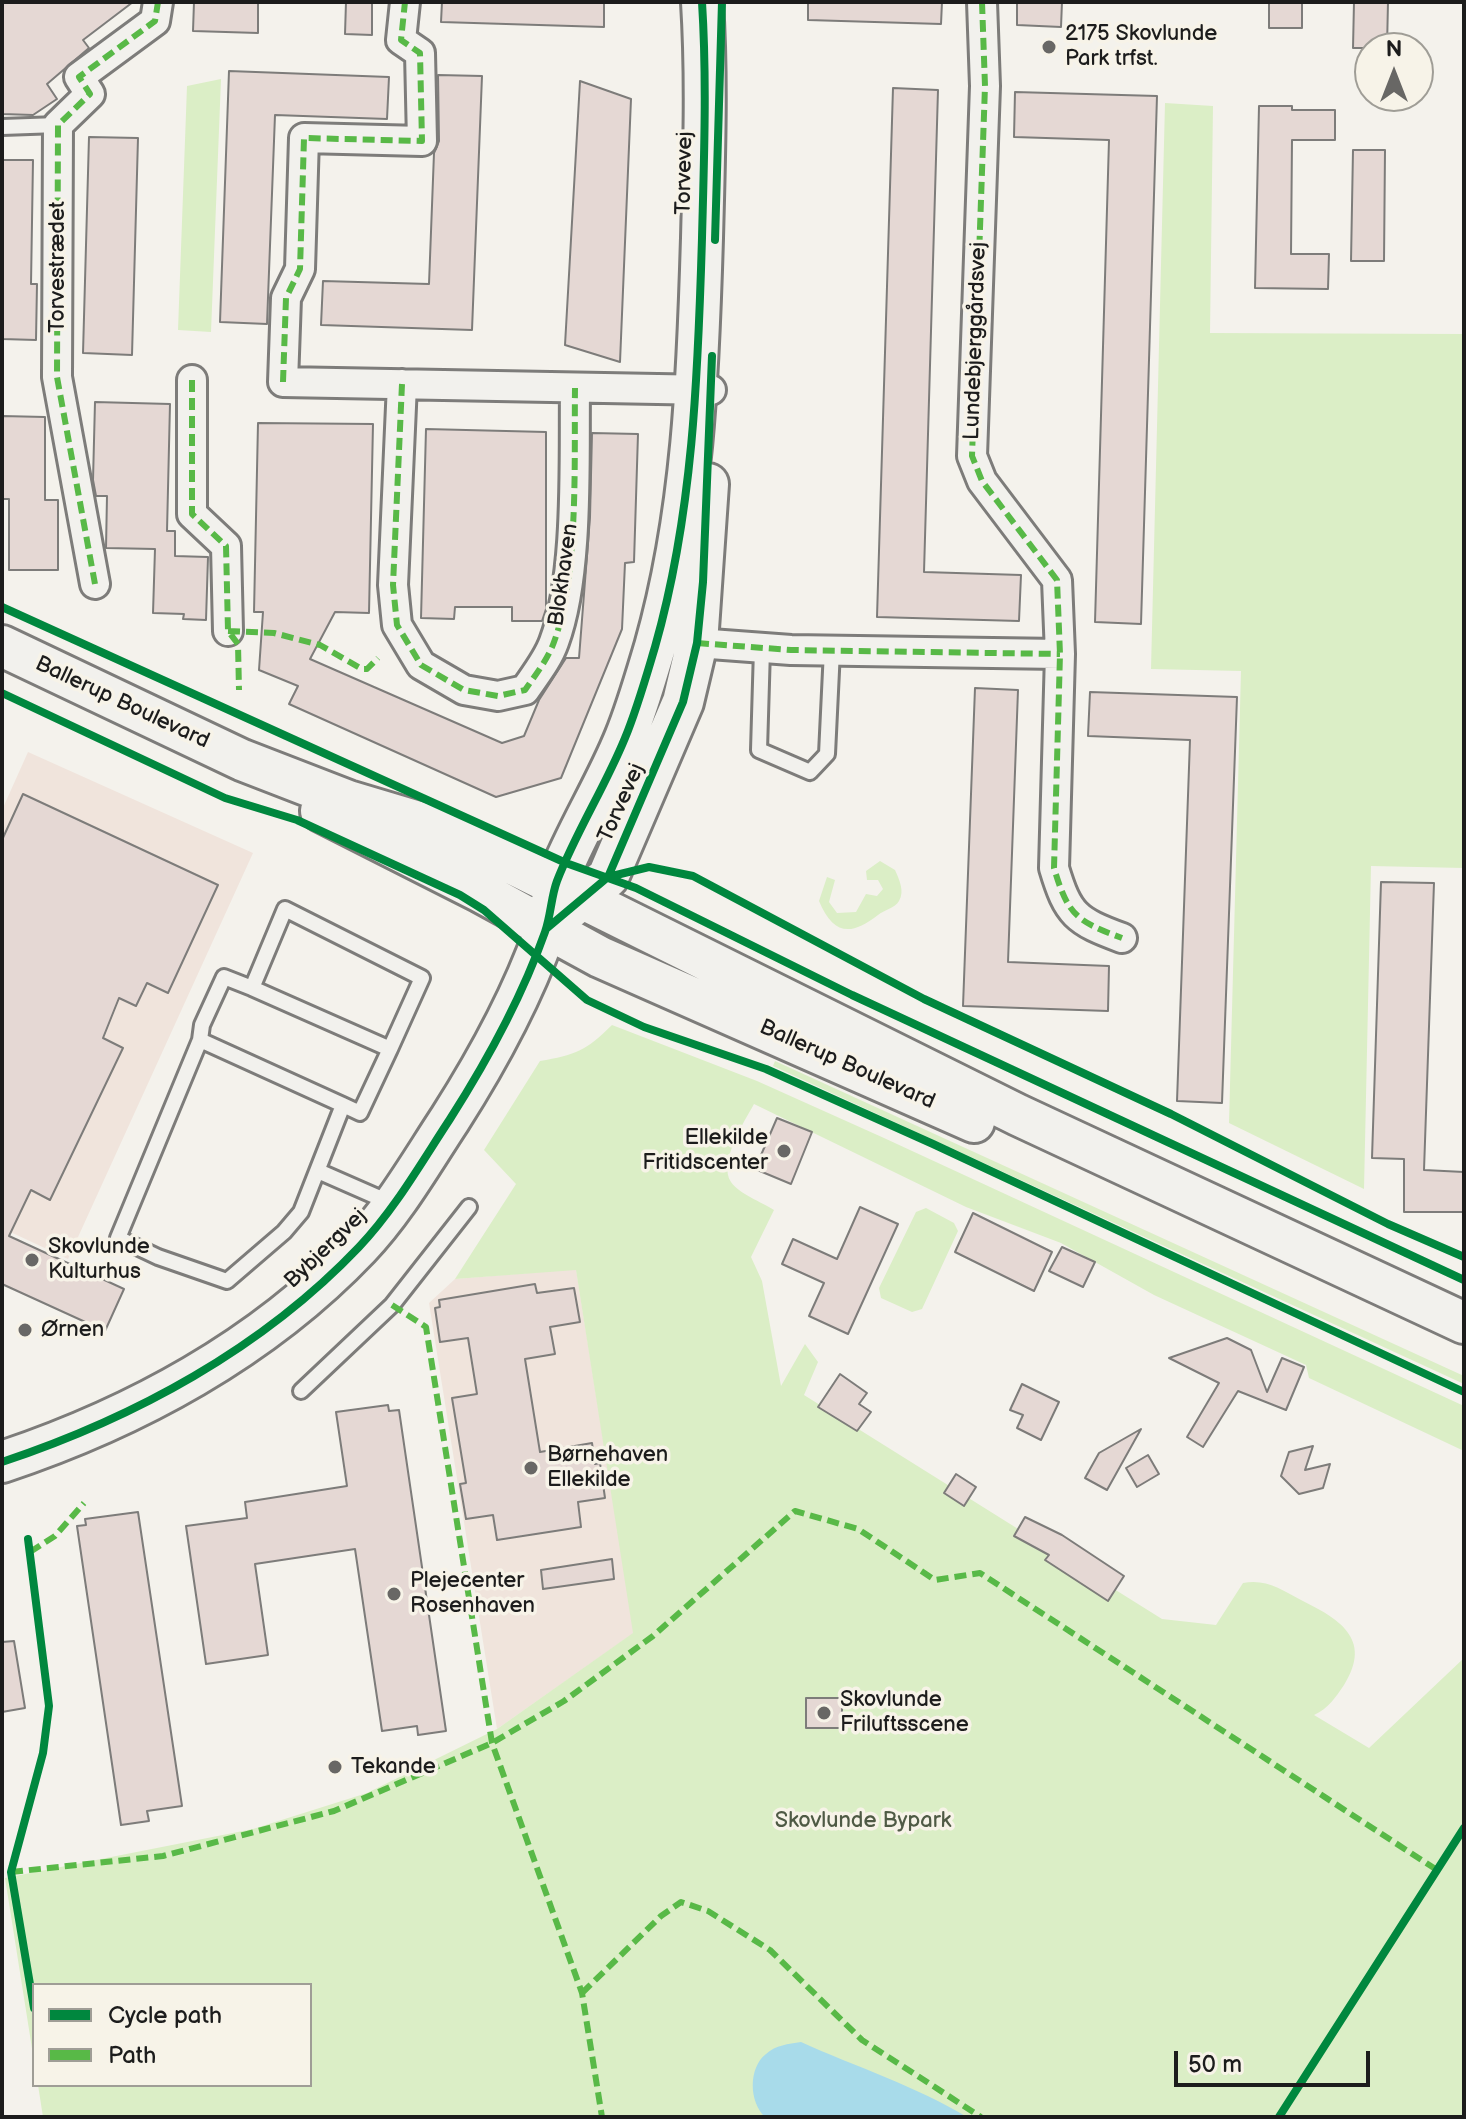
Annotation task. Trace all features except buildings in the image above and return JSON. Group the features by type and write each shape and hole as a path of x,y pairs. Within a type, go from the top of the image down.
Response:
{"street":[{"path":"58,125 90,94 79,77 155,21 158,2"},
{"path":"405,2 401,40 420,53 422,141 304,138 300,269 286,298 283,382 703,390"},
{"name":"Torvevej","path":"569,890 608,877 683,702 697,643 707,519 703,390 706,64 702,2"},
{"name":"Torvevej","path":"546,929 569,890 656,644 688,476 703,390 722,2"},
{"name":"Lundebjerggårdsvej","path":"982,2 985,86 972,456 982,481 1057,580 1060,654 1054,868 1064,900 1082,923 1122,938"},
{"name":"Torvestrædet","path":"58,125 57,377 95,584"},
{"path":"192,380 192,514 226,546 228,631"},
{"name":"Blokhaven","path":"402,384 393,585 397,625 421,665 464,690 498,696 525,690 548,655 561,617 571,536 575,388"},
{"path":"697,643 762,649 1060,654"},
{"name":"Ballerup Boulevard","path":"2,646 242,760 348,801 425,824 569,890 621,920 1018,1115 1464,1323"},
{"name":"Ballerup Boulevard","path":"242,760 336,822 481,892 600,957 1062,1162 1464,1349"},
{"name":"Bybjergvej","path":"2,1462 58,1444 129,1412 220,1361 304,1296 358,1248 395,1205 464,1096 507,1019 546,929"}],"lane":[{"path":"2,127 58,125"},
{"path":"762,649 759,750 810,772 827,754 832,650"},
{"path":"200,1040 360,1113 422,978 285,909 252,988"},
{"path":"343,1105 301,1212 284,1232 227,1281 158,1257 118,1238 224,977 390,1049"},
{"path":"318,1171 395,1205"},
{"path":"301,1391 392,1305 469,1207"}],"shaded area":[{"path":"28,752 253,853 68,1259 2,1228 2,810"},
{"name":"Børnehaven Ellekilde","path":"576,1269 634,1633 497,1729 429,1303 455,1279"}],"green space":[{"path":"221,79 211,332 178,330 187,86"},
{"path":"1165,103 1213,106 1210,333 1464,334 1464,868 1371,866 1364,1189 1229,1123 1241,671 1151,669"},
{"path":"880,861 895,870 900,881 899,901 859,927 843,929 836,926 819,901 827,877 835,880 829,902 837,913 856,912 866,894 877,896 883,889 878,880 867,880 866,871"},
{"name":"Skovlunde Bypark","path":"612,1025 757,1081 1464,1406 1464,1451 1309,1378 1306,1365 1154,1295 1061,1243 966,1207 754,1104 730,1154 728,1174 731,1182 745,1194 774,1210 751,1257 762,1281 781,1386 805,1344 818,1362 804,1395 1162,1619 1216,1625 1243,1583 1252,1582 1273,1586 1327,1614 1347,1632 1355,1654 1344,1685 1328,1706 1314,1715 1369,1748 1464,1658 1464,2117 43,2117 38,2087 312,2087 312,1983 32,1983 32,2048 5,1878 253,1829 367,1793 497,1729 633,1633 576,1270 455,1279 516,1184 484,1150 540,1061 579,1050 595,1041"},
{"path":"775,1061 1464,1376 1464,1384 773,1066"},
{"path":"926,1208 954,1223 958,1231 922,1309 912,1312 881,1298 879,1288 916,1212"}],"water":[{"path":"801,2042 907,2086 967,2117 765,2117 754,2094 756,2068 760,2060 774,2049"}],"marked path":[{"path":"95,584 57,377 58,125 90,94 79,77 155,21 158,2"},
{"path":"283,382 286,298 300,269 304,138 422,141 420,53 401,40 405,2"},
{"path":"982,2 985,86 972,456 982,481 1057,580 1060,654 1054,868 1064,896 1076,914 1084,921 1122,938"},
{"path":"192,380 192,514 226,546 228,631 238,644 239,690"},
{"path":"402,384 393,585 397,625 421,665 464,690 498,696 525,690 554,642 562,615 574,517 575,388"},
{"path":"228,631 274,633 320,645 362,669 367,669 378,658"},
{"path":"697,643 791,650 1060,654"},
{"path":"392,1305 426,1327 492,1743 582,1993 602,2117"},
{"path":"30,1552 55,1536 84,1503"},
{"path":"11,1872 163,1856 334,1811 492,1743 564,1701 653,1636 795,1511 858,1529 935,1580 980,1573 1437,1870"},
{"path":"582,1993 661,1916 681,1902 708,1911 770,1950 862,2040 981,2117"}],"cycle path":[{"path":"2,1462 100,1424 194,1376 281,1317 321,1284 359,1247 396,1201 464,1097 515,1004 545,932 557,881 633,716 655,647 678,546 691,444 698,341 705,120 702,2"},
{"path":"715,240 722,2"},
{"path":"546,929 608,877 683,702 697,643 703,582 712,356"},
{"path":"2,607 566,863 636,888 852,995 1464,1280"},
{"path":"2,693 225,798 297,820 460,895 484,910 587,1000 644,1027 766,1069 1464,1392"},
{"path":"608,877 649,867 693,876 924,999 1171,1114 1388,1224 1464,1257"},
{"path":"28,1539 49,1706 43,1753 11,1872 32,1996"},
{"path":"1279,2117 1464,1828"}],"place":[{"name":"2175 Skovlunde Park trfst.","path":"1049,47"},
{"name":"Ellekilde Fritidscenter","path":"784,1151"},
{"name":"Skovlunde Kulturhus","path":"32,1260"},
{"name":"Ørnen","path":"25,1330"},
{"name":"Børnehaven Ellekilde","path":"531,1468"},
{"name":"Plejecenter Rosenhaven","path":"394,1594"},
{"name":"Skovlunde Friluftsscene","path":"824,1713"},
{"name":"Tekande","path":"335,1767"}]}
